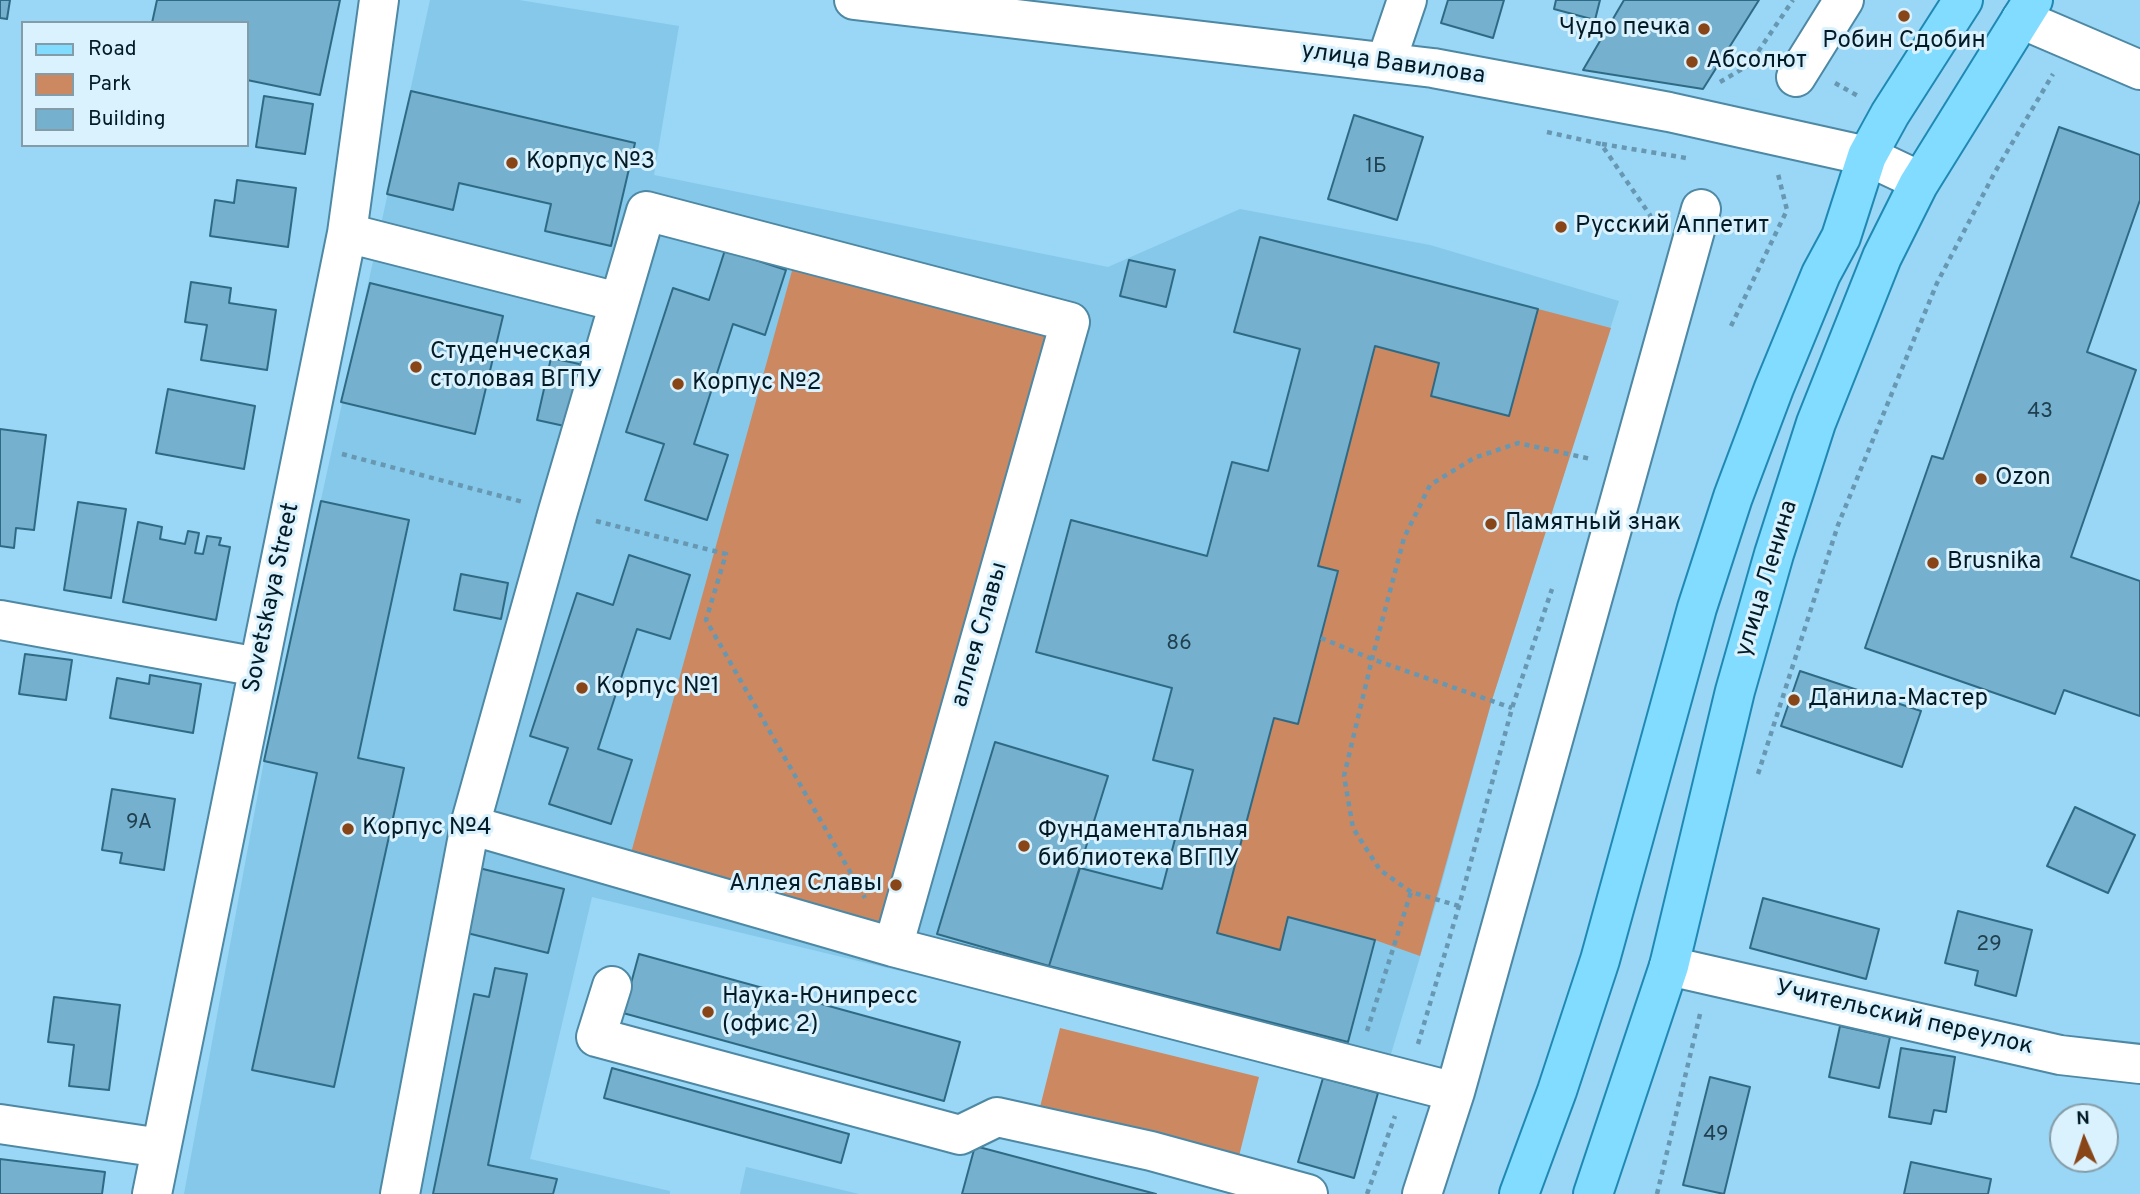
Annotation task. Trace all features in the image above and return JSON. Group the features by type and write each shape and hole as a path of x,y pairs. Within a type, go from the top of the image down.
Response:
{"main road":[{"path":"1519,1194 1557,1091 1600,960 1697,608 1733,497 1811,299 1841,237 1867,156 1890,114 1963,0"},
{"name":"улица Ленина","path":"1593,1194 1669,966 1735,691 1774,554 1816,423 1877,269 1920,181 2027,9"}],"street":[{"name":"Sovetskaya Street","path":"152,1194 347,233 380,0"},
{"name":"улица Вавилова","path":"861,0 1433,68 1656,110 1867,156 1920,181"},
{"path":"1386,62 1407,0"},
{"path":"1796,77 1844,0"},
{"path":"2027,9 2072,42 2140,70"},
{"path":"1422,1194 1455,1092 1701,209"},
{"name":"аллея Славы","path":"618,302 646,212 1070,323 893,947"},
{"path":"347,233 618,302 470,825 400,1194"},
{"path":"0,620 258,667"},
{"path":"470,825 893,947 1455,1092"},
{"name":"Учительский переулок","path":"1669,966 2060,1055 2140,1064"},
{"path":"612,986 596,1037 960,1135 997,1117 1151,1151 1308,1194"},
{"path":"0,1124 161,1148"}],"path":[{"path":"1716,85 1749,65 1793,0"},
{"path":"1757,778 1838,524 1937,283 1995,172 2072,42"},
{"path":"1534,129 1601,144 1650,215 1653,243"},
{"path":"1460,906 1411,891 1380,870 1353,828 1344,776 1405,538 1430,485 1474,458 1518,443 1595,460"},
{"path":"304,446 726,554 706,620 893,947"},
{"path":"1367,1194 1407,1080 1460,906 1512,708 1556,578"},
{"path":"1321,638 1372,659 1512,708"},
{"path":"1356,1066 1411,891"},
{"path":"1657,1194 1709,975"}],"shaded area":[{"path":"430,0 519,0 679,26 654,175 1108,267 1240,209 1430,245 1619,301 1492,700 1437,900 1385,1074 1379,1086 592,897 530,1159 670,1191 670,1194 184,1194 264,761"},
{"path":"746,1167 859,1194 740,1194"}],"green space":[{"path":"795,260 1077,338 913,931 631,853"},
{"path":"1538,309 1611,328 1492,700 1420,956 1375,940 1288,918 1280,950 1217,933 1274,718 1298,723 1338,571 1318,566 1375,346 1439,363 1431,396 1509,416"},
{"path":"1060,1028 1259,1077 1239,1156 1040,1107"}],"building":[{"path":"0,0 10,0 7,19 0,18"},
{"path":"157,0 340,0 320,95 248,80 248,21 152,21"},
{"path":"1448,0 1504,0 1493,38 1441,23"},
{"path":"1556,0 1600,0 1595,20 1554,9"},
{"path":"1624,0 1759,0 1703,89 1583,70"},
{"name":"Корпус №3","path":"411,91 635,143 611,246 545,231 551,204 459,183 453,210 387,194"},
{"path":"264,96 313,104 305,154 256,147"},
{"path":"1354,115 1423,137 1397,220 1328,199"},
{"path":"2059,127 2140,155 2140,200 2087,352 2136,370 2071,557 2140,581 2140,716 2064,690 2055,714 1865,648 1932,456 1943,459"},
{"path":"237,180 296,188 288,247 210,236 215,200 234,203"},
{"path":"1260,237 1538,309 1509,416 1431,396 1439,363 1375,346 1318,566 1338,571 1298,724 1274,718 1217,933 1280,950 1288,917 1375,940 1348,1042 1049,966 1080,868 1162,889 1193,770 1153,760 1172,688 1036,652 1071,520 1207,556 1232,462 1268,471 1300,349 1234,332"},
{"name":"Корпус №2","path":"725,250 786,270 765,335 733,324 694,444 728,455 707,520 645,500 664,444 626,432 673,288 709,300"},
{"path":"1129,260 1175,270 1166,307 1120,296"},
{"path":"191,282 231,288 229,303 276,310 267,370 201,360 207,325 185,322"},
{"path":"370,283 503,316 475,434 341,402"},
{"path":"551,358 584,365 569,427 537,420"},
{"path":"168,389 255,406 244,469 156,453"},
{"path":"0,429 46,435 34,530 16,528 14,548 0,546"},
{"name":"Корпус №4","path":"321,501 409,520 358,758 404,768 334,1087 252,1070 317,773 264,761"},
{"path":"78,502 126,509 111,598 64,590"},
{"path":"138,522 162,527 160,539 185,544 188,531 199,533 195,553 203,554 207,536 221,538 219,545 230,547 216,620 123,602"},
{"name":"Корпус №1","path":"629,555 690,575 670,639 637,629 598,749 632,760 611,824 549,804 568,748 530,736 577,593 613,605"},
{"path":"461,574 508,583 501,619 454,610"},
{"path":"25,654 72,660 66,700 19,694"},
{"path":"1800,671 1921,711 1902,767 1781,726"},
{"path":"150,675 201,684 193,733 110,718 117,678 149,684"},
{"path":"995,742 1108,776 1049,966 937,934"},
{"path":"112,789 175,799 164,870 120,863 122,853 102,850"},
{"path":"2075,807 2135,835 2108,893 2047,866"},
{"path":"479,868 564,889 548,953 463,932"},
{"path":"1763,898 1879,929 1866,979 1750,948"},
{"path":"1958,911 2032,930 2016,996 1975,985 1978,971 1945,963"},
{"path":"639,954 960,1042 944,1101 623,1013"},
{"path":"495,968 527,974 488,1165 557,1179 553,1194 433,1194 474,994 489,997"},
{"path":"54,997 120,1005 109,1090 69,1086 74,1045 48,1042"},
{"path":"1840,1026 1890,1037 1879,1088 1829,1077"},
{"path":"1901,1048 1955,1057 1946,1112 1934,1110 1931,1124 1889,1117"},
{"path":"612,1068 849,1134 841,1163 604,1098"},
{"path":"1710,1077 1750,1087 1724,1194 1683,1185"},
{"path":"1323,1078 1378,1093 1354,1178 1298,1162"},
{"path":"975,1146 1156,1194 962,1194"},
{"path":"0,1159 105,1172 102,1194 0,1194"},
{"path":"1911,1162 1991,1179 1988,1194 1904,1194"}],"place":[{"name":"Робин Сдобин","path":"1904,16"},
{"name":"Чудо печка","path":"1704,29"},
{"name":"Абсолют","path":"1692,62"},
{"name":"Корпус №3","path":"512,163"},
{"name":"Русский Аппетит","path":"1561,227"},
{"name":"Студенческая столовая ВГПУ","path":"416,367"},
{"name":"Корпус №2","path":"678,384"},
{"name":"Ozon","path":"1981,479"},
{"name":"Памятный знак","path":"1491,524"},
{"name":"Brusnika","path":"1933,563"},
{"name":"Корпус №1","path":"582,688"},
{"name":"Данила-Мастер","path":"1794,700"},
{"name":"Корпус №4","path":"348,829"},
{"name":"Фундаментальная библиотека ВГПУ","path":"1024,846"},
{"name":"Аллея Славы","path":"896,885"},
{"name":"Наука-Юнипресс (офис 2)","path":"708,1012"}]}
